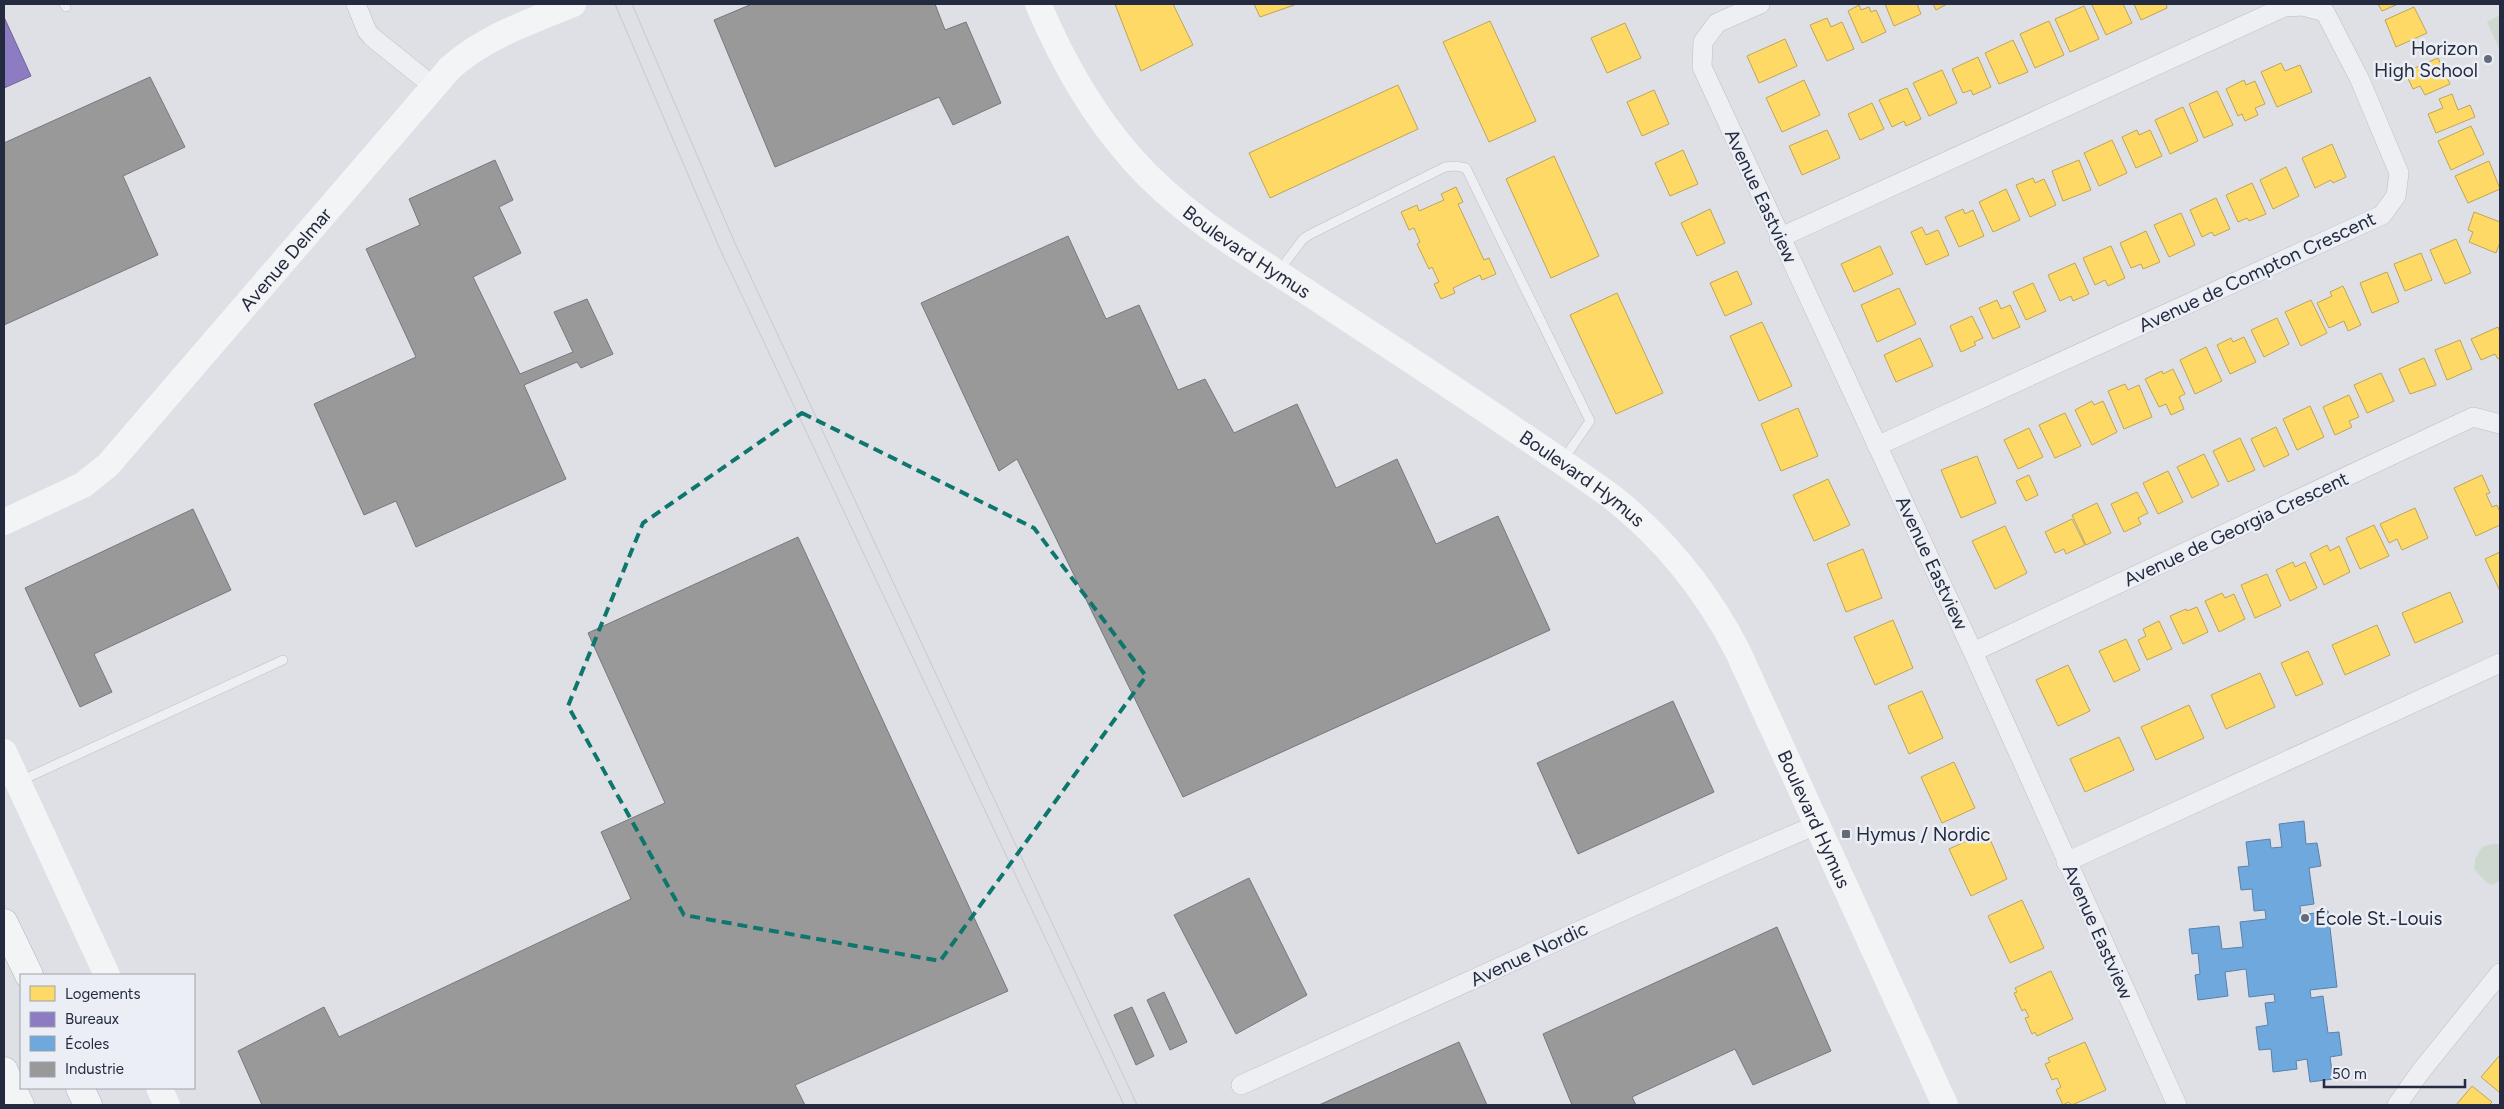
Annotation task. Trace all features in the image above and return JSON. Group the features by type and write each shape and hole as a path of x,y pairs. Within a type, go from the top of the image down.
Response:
{"highway":[{"path":"4,923 28,974"},
{"path":"4,1071 20,1105"},
{"path":"80,1089 88,1105"}],"street":[{"path":"356,4 367,31 372,37 434,87"},
{"name":"Avenue Delmar","path":"4,522 83,485 108,465 450,68 480,45 573,4"},
{"name":"Boulevard Hymus","path":"1038,4 1073,79 1098,117 1136,163 1186,209 1612,497 1639,520 1679,560 1703,591 1723,622 1738,652 1946,1105"},
{"name":"Avenue Eastview","path":"1760,4 1717,23 1703,42 1702,67 1974,652 2066,862 2177,1105"},
{"name":"Avenue de Compton Crescent","path":"1780,238 2284,7 2303,6 2325,12 2360,80 2399,173 2396,196 2382,215 1877,446"},
{"name":"Avenue de Georgia Crescent","path":"1974,652 2473,417 2500,424"},
{"path":"2066,862 2500,663"},
{"path":"4,752 107,974"},
{"name":"Avenue Nordic","path":"1241,1085 1728,863 1818,824"},
{"path":"2397,1105 2421,1071 2500,973"},
{"path":"159,1089 167,1105"}],"lane":[{"path":"1278,273 1297,246 1309,235 1445,168 1456,166 1466,168 1590,421 1562,462"},
{"path":"18,782 283,660"}],"highlighted area":[{"path":"802,413 1034,528 1146,676 940,961 684,915 568,706 643,523"}],"shaded area":[{"path":"2500,15 2500,51 2487,22"},
{"path":"2500,844 2500,877 2499,881 2492,885 2487,883 2474,869 2475,859 2482,847"}],"building: Logements":[{"path":"1115,4 1173,4 1193,45 1141,71"},
{"path":"1254,4 1297,4 1260,17"},
{"path":"1885,4 1917,4 1921,14 1894,26"},
{"path":"1933,4 1947,4 1936,10"},
{"path":"2123,4 2132,23 2106,35 2092,5"},
{"path":"2134,4 2166,4 2167,8 2141,20"},
{"path":"2378,4 2398,4 2382,11"},
{"path":"1859,5 1861,10 1869,7 1871,12 1876,10 1886,32 1862,43 1848,11"},
{"path":"2084,6 2099,39 2070,52 2055,19"},
{"path":"2414,7 2427,33 2396,47 2385,20"},
{"path":"1827,18 1831,27 1842,22 1854,49 1827,61 1810,25"},
{"path":"1490,21 1536,121 1489,142 1443,42"},
{"path":"2049,21 2064,55 2035,68 2020,34"},
{"path":"1625,23 1641,58 1607,73 1591,38"},
{"path":"1785,39 1797,66 1759,83 1747,56"},
{"path":"2013,40 2028,72 1999,84 1985,53"},
{"path":"1978,57 1991,87 1973,95 1971,90 1963,93 1952,69"},
{"path":"2438,58 2450,84 2425,95 2420,86 2413,89 2405,72"},
{"path":"2281,63 2285,71 2300,65 2312,92 2277,107 2261,72"},
{"path":"1942,70 1957,103 1929,116 1913,83"},
{"path":"1804,80 1820,115 1782,132 1766,98"},
{"path":"2244,80 2246,85 2255,81 2265,104 2255,108 2258,115 2245,121 2242,114 2238,116 2226,89"},
{"path":"1398,85 1418,129 1270,198 1249,153"},
{"path":"1907,88 1921,119 1906,126 1904,121 1892,127 1879,100"},
{"path":"1654,90 1669,124 1642,136 1627,102"},
{"path":"2217,91 2233,125 2204,138 2189,104"},
{"path":"2452,94 2458,110 2470,105 2475,117 2436,133 2428,114 2443,108 2439,99"},
{"path":"1872,103 1884,129 1860,140 1848,114"},
{"path":"2183,107 2198,141 2170,154 2155,120"},
{"path":"2471,126 2484,154 2451,170 2438,141"},
{"path":"1827,130 1840,158 1802,175 1789,146"},
{"path":"2137,130 2139,135 2150,130 2162,156 2136,168 2122,137"},
{"path":"2112,140 2127,173 2099,186 2084,153"},
{"path":"2332,144 2346,177 2333,183 2331,180 2315,188 2302,158"},
{"path":"1683,150 1698,184 1670,196 1655,163"},
{"path":"1554,156 1599,256 1551,278 1506,179"},
{"path":"2079,160 2091,190 2063,201 2052,171"},
{"path":"2489,161 2500,189 2468,203 2455,176"},
{"path":"2286,167 2299,196 2273,209 2260,180"},
{"path":"2033,178 2035,183 2044,179 2056,205 2030,217 2016,185"},
{"path":"2252,183 2266,214 2249,221 2247,218 2238,222 2226,195"},
{"path":"1456,187 1463,202 1458,204 1484,260 1489,258 1496,274 1482,280 1480,275 1453,288 1455,293 1441,299 1434,284 1439,282 1432,267 1429,269 1417,244 1420,242 1414,228 1409,230 1401,212 1417,205 1419,211 1444,200 1441,194"},
{"path":"2006,189 2020,220 1993,232 1979,202"},
{"path":"2216,198 2230,229 2214,236 2212,232 2202,237 2190,210"},
{"path":"1710,209 1725,243 1697,256 1681,223"},
{"path":"1963,209 1965,214 1973,210 1984,236 1959,247 1945,217"},
{"path":"2474,212 2500,222 2500,242 2496,253 2469,242 2473,232 2468,230"},
{"path":"2181,213 2195,245 2169,257 2154,225"},
{"path":"1922,227 1926,235 1938,230 1949,255 1926,265 1911,232"},
{"path":"2146,231 2160,262 2143,269 2141,264 2131,268 2120,243"},
{"path":"2456,239 2471,273 2445,284 2430,250"},
{"path":"1880,246 1893,274 1854,292 1841,264"},
{"path":"2111,246 2125,278 2108,286 2105,280 2095,285 2083,258"},
{"path":"2421,253 2432,280 2405,291 2394,264"},
{"path":"2075,263 2089,294 2073,301 2071,296 2060,301 2048,275"},
{"path":"1737,271 1752,304 1725,316 1710,283"},
{"path":"2387,272 2399,302 2372,313 2360,283"},
{"path":"2033,283 2046,311 2026,320 2013,292"},
{"path":"2343,286 2361,325 2348,331 2344,321 2329,328 2317,303 2332,296 2330,292"},
{"path":"1899,288 1916,324 1877,342 1861,305"},
{"path":"1617,293 1663,393 1616,414 1570,315"},
{"path":"1997,300 2001,309 2010,305 2020,327 1993,339 1979,308"},
{"path":"2311,300 2327,333 2301,346 2285,312"},
{"path":"1972,316 1983,338 1974,342 1976,345 1961,352 1950,326"},
{"path":"2277,318 2289,344 2264,357 2251,330"},
{"path":"1762,322 1792,386 1759,401 1730,336"},
{"path":"2498,327 2500,332 2500,358 2498,359 2495,354 2481,360 2471,339"},
{"path":"2244,337 2256,362 2230,374 2217,345 2231,338 2233,342"},
{"path":"1920,338 1933,366 1896,382 1884,355"},
{"path":"2460,340 2472,369 2447,380 2435,350"},
{"path":"2206,347 2222,381 2195,394 2180,360"},
{"path":"2424,358 2436,385 2410,394 2399,369"},
{"path":"2173,369 2185,394 2179,397 2184,409 2171,415 2166,404 2159,407 2145,379 2162,371 2163,374"},
{"path":"2381,373 2394,401 2367,413 2354,385"},
{"path":"2125,384 2128,390 2139,385 2152,417 2124,429 2108,391"},
{"path":"2349,395 2359,417 2349,421 2352,427 2335,435 2323,407"},
{"path":"2092,401 2094,405 2103,401 2117,432 2092,445 2075,410"},
{"path":"2310,406 2324,437 2297,450 2283,419"},
{"path":"1798,408 1818,456 1781,471 1761,424"},
{"path":"2065,413 2081,446 2055,458 2039,425"},
{"path":"2276,427 2289,455 2264,467 2251,439"},
{"path":"2029,428 2043,457 2018,469 2004,440"},
{"path":"2240,438 2255,470 2228,482 2213,451"},
{"path":"2204,454 2219,485 2192,498 2177,467"},
{"path":"1977,456 1996,503 1961,518 1941,470"},
{"path":"2168,471 2183,502 2158,514 2143,483"},
{"path":"2029,475 2038,495 2026,501 2016,481"},
{"path":"2482,475 2490,493 2486,494 2492,507 2497,505 2500,512 2500,525 2476,536 2454,488"},
{"path":"1828,479 1850,525 1814,541 1793,495"},
{"path":"2137,492 2148,513 2138,518 2141,524 2124,532 2111,504"},
{"path":"2097,503 2111,533 2086,545 2072,515"},
{"path":"2415,508 2428,538 2402,550 2397,539 2389,543 2380,524"},
{"path":"2072,519 2085,545 2066,554 2064,549 2055,553 2045,532"},
{"path":"2374,525 2389,556 2360,569 2346,538"},
{"path":"2005,526 2027,573 1995,589 1972,541"},
{"path":"2327,545 2330,551 2339,546 2350,572 2324,585 2310,554"},
{"path":"1863,549 1882,598 1846,612 1827,564"},
{"path":"2500,552 2500,591 2485,559"},
{"path":"2293,562 2295,567 2305,562 2317,588 2290,601 2276,570"},
{"path":"2267,574 2281,606 2255,618 2241,585"},
{"path":"2450,592 2463,622 2415,643 2402,613"},
{"path":"2222,593 2225,598 2234,594 2245,619 2219,632 2205,601"},
{"path":"2197,607 2208,632 2183,644 2170,616 2186,609 2187,611"},
{"path":"1893,620 1913,668 1875,685 1854,637"},
{"path":"2159,621 2172,649 2147,660 2138,640 2146,636 2143,629"},
{"path":"2377,625 2390,655 2345,675 2332,645"},
{"path":"2126,639 2140,670 2114,682 2099,651"},
{"path":"2308,651 2323,684 2296,696 2281,663"},
{"path":"2068,665 2090,711 2058,726 2036,680"},
{"path":"2260,673 2275,707 2226,729 2211,695"},
{"path":"1922,691 1943,738 1909,754 1888,706"},
{"path":"2189,705 2204,738 2156,760 2141,727"},
{"path":"2119,737 2134,770 2085,792 2070,759"},
{"path":"1954,762 1975,808 1942,823 1921,777"},
{"path":"1987,832 2007,879 1971,896 1949,849"},
{"path":"2022,900 2044,948 2010,963 1988,916"},
{"path":"2051,971 2073,1019 2037,1036 2035,1032 2032,1034 2025,1018 2029,1017 2025,1009 2022,1011 2014,993 2017,992 2015,988"},
{"path":"2085,1042 2106,1090 2072,1105 2068,1102 2063,1105 2056,1090 2061,1087 2057,1078 2052,1080 2045,1064 2050,1062 2048,1058"},
{"path":"2500,1055 2500,1090 2499,1092 2481,1077"},
{"path":"2472,1086 2492,1102 2489,1105 2456,1105"}],"building: Bureaux":[{"path":"4,17 31,76 4,88"}],"building: Écoles":[{"path":"2304,821 2306,844 2317,843 2321,866 2309,868 2314,904 2300,906 2301,915 2328,911 2337,987 2310,990 2311,998 2323,996 2328,1033 2339,1032 2342,1055 2330,1057 2333,1079 2310,1082 2307,1059 2296,1061 2297,1069 2273,1072 2271,1049 2259,1050 2256,1027 2268,1025 2265,1003 2275,1002 2274,994 2249,997 2246,969 2225,972 2228,996 2198,1000 2195,975 2200,974 2198,953 2192,954 2189,929 2219,926 2222,949 2243,947 2240,922 2266,919 2265,910 2254,911 2252,889 2241,890 2238,867 2249,866 2246,842 2270,839 2271,848 2282,847 2279,824"}],"building: Industrie":[{"path":"752,4 935,4 945,30 966,22 1001,103 953,125 939,97 775,167 714,20"},
{"path":"150,77 185,147 123,176 158,255 4,325 4,143"},
{"path":"495,160 513,200 499,207 521,253 473,277 520,374 573,352 554,312 587,299 613,354 581,368 577,362 524,385 566,479 416,547 396,501 364,515 314,404 416,357 366,249 420,225 409,199"},
{"path":"1068,236 1106,319 1139,305 1178,390 1205,379 1234,433 1297,404 1336,488 1397,459 1436,544 1498,516 1550,630 1183,797 1017,459 999,471 921,303"},
{"path":"193,509 231,590 94,654 112,692 80,707 25,588"},
{"path":"798,537 1008,991 795,1085 805,1105 262,1105 238,1051 324,1007 339,1037 631,899 601,832 665,803 588,633"},
{"path":"1673,701 1714,792 1578,854 1537,763"},
{"path":"1249,878 1307,995 1236,1034 1174,915"},
{"path":"1777,927 1831,1051 1753,1085 1735,1049 1632,1097 1636,1105 1572,1105 1543,1034"},
{"path":"1164,992 1187,1042 1170,1050 1147,1000"},
{"path":"1132,1007 1154,1056 1136,1065 1114,1015"},
{"path":"1459,1042 1487,1105 1319,1105"}],"tram line":[{"path":"615,4 719,247 1124,1105"},
{"path":"632,4 734,241 1137,1105"}],"place":[{"name":"Horizon High School","path":"2488,59"},
{"name":"Hymus / Nordic","path":"1846,834"},
{"name":"École St.-Louis","path":"2305,918"}]}
